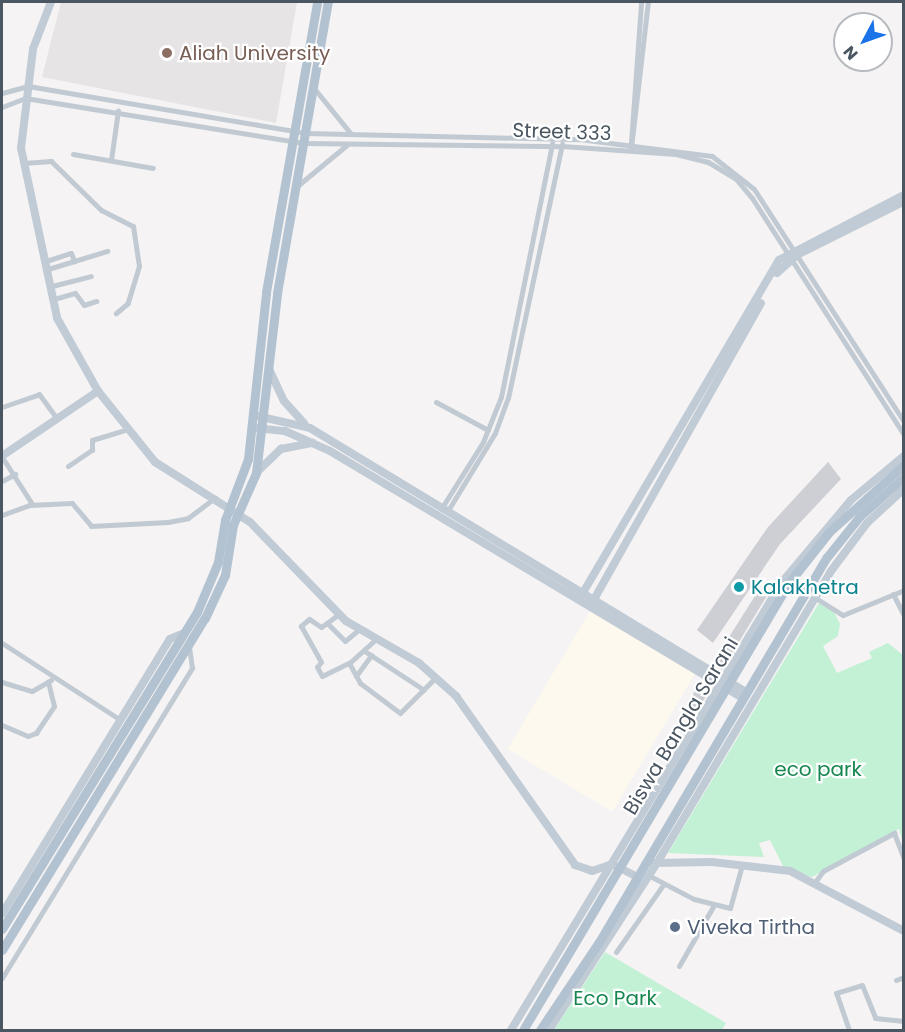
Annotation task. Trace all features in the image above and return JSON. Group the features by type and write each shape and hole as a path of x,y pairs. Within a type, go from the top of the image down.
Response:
{"main road":[{"path":"2,929 208,589 246,469 266,292 317,2"},
{"path":"2,950 189,645 221,588 234,511 256,473 295,188 328,2"},
{"name":"Biswa Bangla Sarani","path":"523,1030 615,865 724,682 813,551 903,465"},
{"name":"Biswa Bangla Sarani","path":"540,1030 637,877 652,863 744,695 837,542 903,477"}],"street":[{"path":"51,2 25,98 21,144 23,163 59,324 98,391 125,430 163,469 216,497 283,551 339,614 358,630 436,677 500,751 565,856 592,871 615,865 637,877"},
{"path":"633,146 641,2"},
{"path":"633,146 648,2"},
{"path":"2,93 28,86 292,137"},
{"path":"313,87 351,134"},
{"path":"2,106 25,98 292,137"},
{"path":"111,160 118,110"},
{"name":"Street 333","path":"292,137 351,134 553,138 562,142 633,146 695,158 723,169 742,186 792,253 903,422"},
{"name":"Street 333","path":"292,137 348,144 551,146 562,142"},
{"path":"443,513 488,430 523,303 553,138"},
{"path":"443,513 495,433 508,398 562,142"},
{"path":"295,188 348,144"},
{"path":"73,154 153,168"},
{"path":"23,163 51,161 96,206 134,228 139,266 128,303 116,313"},
{"path":"592,603 780,269 792,253 903,195"},
{"path":"581,596 792,253 903,201"},
{"path":"47,265 74,261 106,251"},
{"name":"Street 333","path":"792,253 903,435"},
{"path":"52,285 91,276"},
{"path":"54,299 75,293 84,305 96,301"},
{"path":"269,369 284,401 310,428 443,513 744,695"},
{"path":"32,504 15,474 2,457 98,391"},
{"path":"2,407 39,394 57,419"},
{"path":"436,402 488,430"},
{"path":"253,416 310,428"},
{"path":"252,427 313,443 443,513"},
{"path":"68,466 92,450 92,440 125,430"},
{"path":"256,473 281,449 313,443"},
{"path":"724,682 798,558 851,500 903,456"},
{"path":"2,480 15,474"},
{"path":"549,1030 648,875 652,863 814,597 867,523 903,489"},
{"path":"2,515 32,504 75,504 94,527 180,521 216,497"},
{"path":"814,597 843,615 903,590"},
{"path":"893,594 903,616"},
{"path":"339,614 327,623 301,623 303,631 321,662 317,667 322,676 368,653"},
{"path":"327,623 344,641 358,630"},
{"path":"2,914 119,719 170,639 182,634"},
{"path":"356,676 376,639"},
{"path":"2,643 119,719"},
{"path":"2,978 192,668 189,645"},
{"path":"368,653 424,690"},
{"path":"349,663 356,676 402,713 436,677"},
{"path":"2,682 32,691 55,678"},
{"path":"2,725 31,737 36,733 54,706 48,682"},
{"path":"815,882 823,871 894,833 903,859"},
{"path":"652,863 778,868 815,882 903,931"},
{"path":"511,1030 615,865"},
{"path":"648,875 663,885 714,905 732,906 742,865"},
{"path":"616,952 663,885"},
{"path":"679,966 714,905"},
{"path":"896,980 903,977"},
{"path":"849,1030 836,993 862,985 875,1018 903,1021"}],"shaded area":[{"name":"Aliah University","path":"61,2 297,2 276,123 42,77"},
{"path":"591,610 696,673 612,812 508,749"}],"green space":[{"name":"eco park","path":"819,603 834,612 840,624 838,636 823,646 837,673 872,658 869,652 888,643 903,655 903,844 899,829 812,877 784,868 770,840 759,843 764,857 668,853"},
{"name":"Eco Park","path":"605,952 726,1023 722,1030 554,1030"}],"building":[{"name":"Kalakhetra","path":"828,462 841,479 780,544 713,643 697,630 768,527"},
{"path":"760,588 768,594 722,670 712,664"},
{"path":"701,681 711,687 697,710 687,704"}],"place":[{"name":"Aliah University","path":"167,53"},
{"name":"Kalakhetra","path":"739,587"},
{"name":"Viveka Tirtha","path":"675,927"}]}
